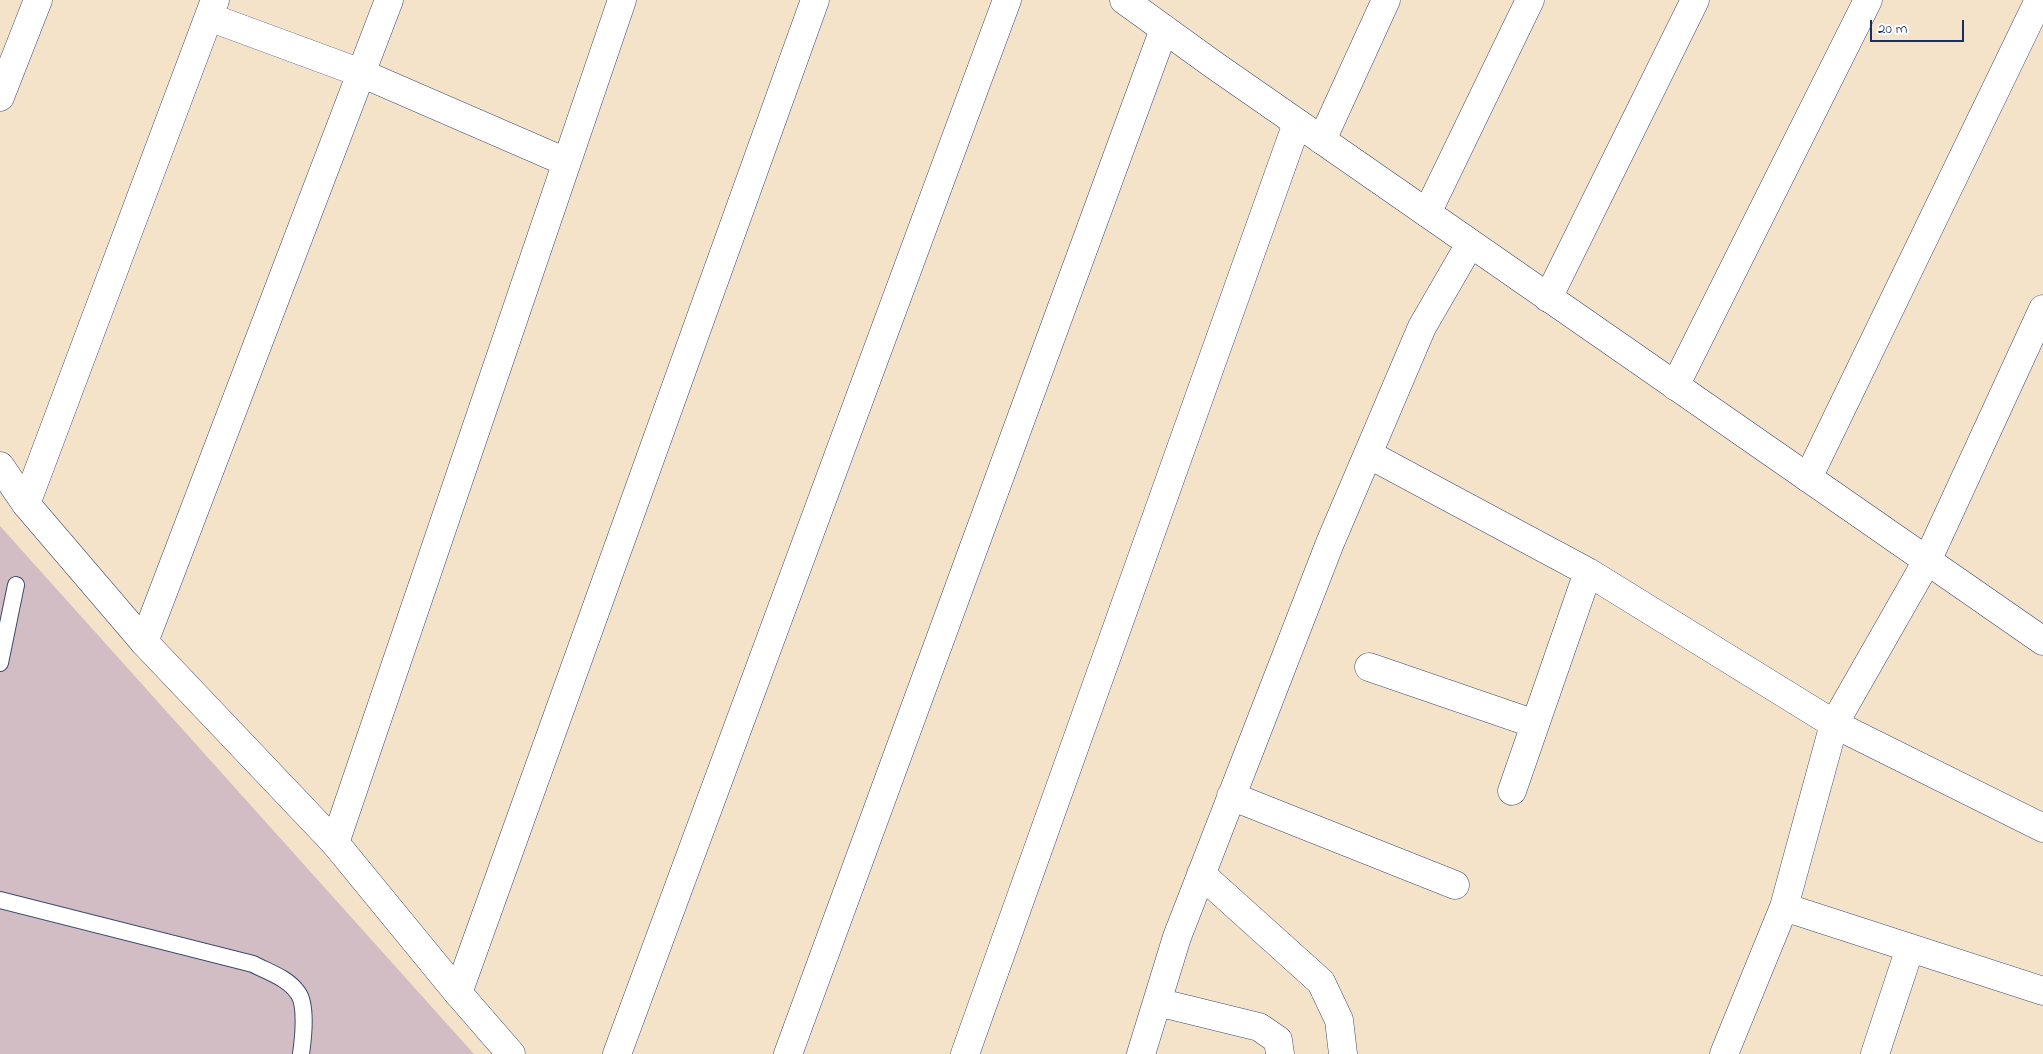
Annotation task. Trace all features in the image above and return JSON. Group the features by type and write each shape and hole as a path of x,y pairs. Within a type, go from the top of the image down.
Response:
{"street":[{"path":"0,97 38,0"},
{"path":"144,642 389,0"},
{"path":"335,843 622,0"},
{"path":"458,993 815,0"},
{"path":"617,1054 1008,0"},
{"path":"1124,0 1470,244 2043,641"},
{"path":"1322,140 1386,0"},
{"path":"1427,214 1530,0"},
{"path":"1548,298 1695,0"},
{"path":"1675,386 1868,0"},
{"path":"1808,478 2039,0"},
{"path":"26,504 212,9 566,162"},
{"path":"788,1054 1164,29"},
{"path":"965,1054 1297,123"},
{"path":"1141,1054 1177,937 1326,552 1422,327 1470,244"},
{"path":"1724,1054 1784,907 1834,724 1927,561 2043,309"},
{"path":"1368,454 1588,572 1834,724 2043,828"},
{"path":"0,466 26,504 144,642 335,843 458,993 511,1054"},
{"path":"1512,792 1588,572"},
{"path":"1369,668 1535,724"},
{"path":"1231,796 1455,885"},
{"path":"1201,874 1321,982 1339,1020 1343,1054"},
{"path":"1784,907 2043,991"},
{"path":"1875,1054 1910,948"},
{"path":"1157,1002 1259,1027 1278,1040 1280,1054"}],"lane":[{"path":"0,663 16,585"},
{"path":"0,900 253,964 282,978 300,994 305,1026 300,1054"}],"shaded area":[{"path":"0,526 474,1054 0,1054"}]}
